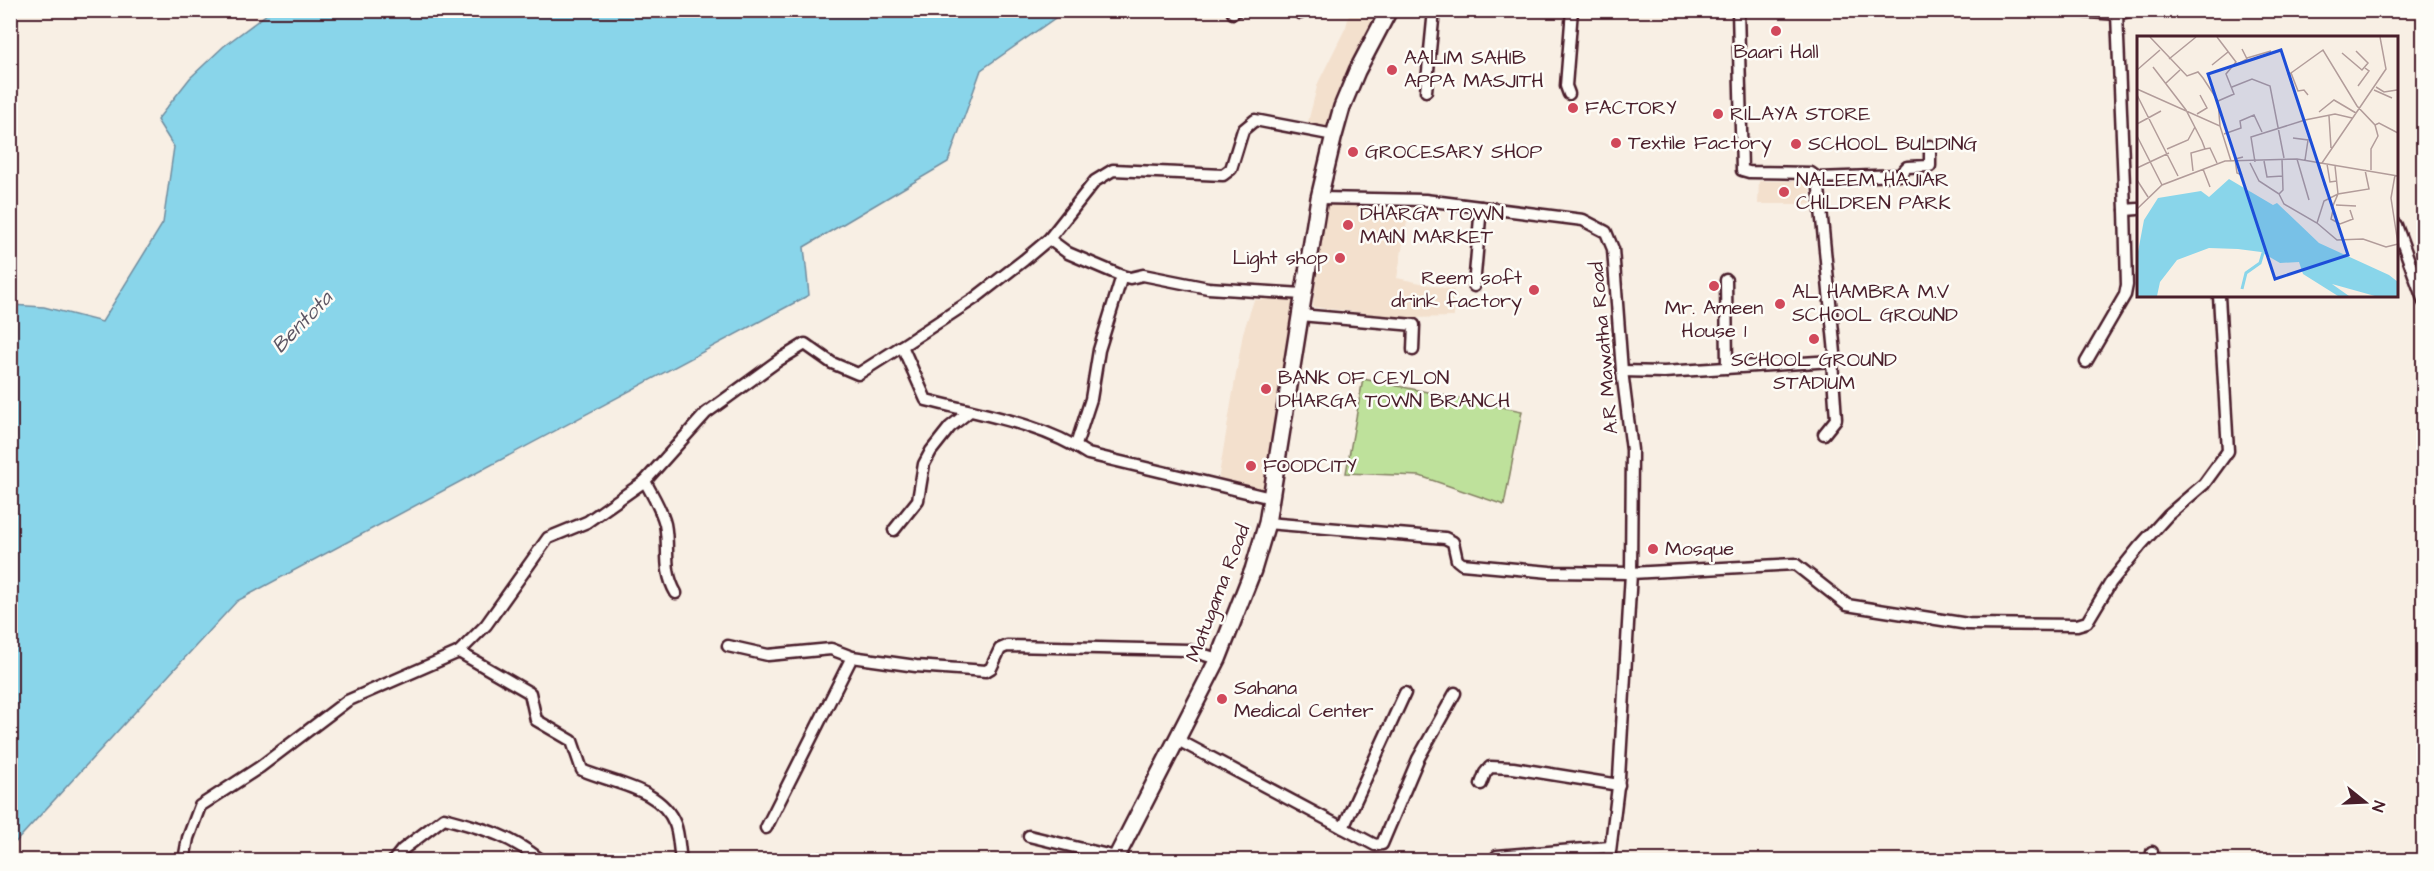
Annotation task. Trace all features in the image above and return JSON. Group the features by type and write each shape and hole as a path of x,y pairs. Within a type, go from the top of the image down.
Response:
{"main road":[{"name":"Matugama Road","path":"1116,859 1218,659 1253,570 1267,523 1319,198 1334,135 1342,107 1389,10"}],"street":[{"path":"1425,91 1434,10"},
{"path":"1569,94 1566,86 1572,10"},
{"path":"1738,10 1742,170 1811,173 1818,178 1900,175 1907,166 1930,166 1930,146"},
{"path":"2060,10 2117,14 2134,10"},
{"path":"2086,362 2125,295 2127,285 2117,14"},
{"path":"184,861 188,838 200,806 260,767 347,701 459,652 486,625 548,538 587,522 645,481 706,413 779,360 805,344 832,363 858,374 975,298 1049,238 1095,181 1113,170 1223,176 1231,170 1243,130 1256,120 1334,135"},
{"path":"1818,178 1835,353 1832,361 1836,419 1824,434"},
{"name":"A.R Mawatha Road","path":"1319,198 1425,200 1583,220 1606,232 1613,249 1622,371 1632,450 1631,573 1618,785 1609,861"},
{"path":"1474,286 1481,207"},
{"path":"2125,210 2137,209"},
{"path":"2398,228 2424,302"},
{"path":"1049,238 1068,253 1130,278 1143,275 1208,288 1303,294"},
{"path":"1076,446 1091,399 1099,350 1122,276"},
{"path":"1726,280 1727,368"},
{"path":"1267,523 1445,538 1453,542 1457,560 1462,564 1550,572 1631,573 1795,564 1847,605 1968,624 2078,625 2087,622 2111,582 2140,546 2168,515 2204,484 2228,451 2219,297"},
{"path":"1300,315 1414,325 1413,350"},
{"path":"902,346 926,400 1041,430 1088,454 1271,498"},
{"path":"1622,371 1664,372 1832,361"},
{"path":"894,530 918,500 924,464 931,451 950,427 970,411"},
{"path":"645,481 657,502 665,524 669,580 676,592"},
{"path":"728,646 768,655 831,649 852,657 916,666 986,671 991,668 1000,649 1007,646 1188,650 1218,659"},
{"path":"459,652 530,693 536,720 572,741 582,770 652,795 667,808 676,825 681,861"},
{"path":"766,828 852,657"},
{"path":"1343,828 1405,693"},
{"path":"1178,740 1375,845 1382,844 1418,759 1455,693"},
{"path":"1481,784 1490,766 1618,785"},
{"path":"394,861 402,850 444,818 493,832 519,843 541,861"},
{"path":"1029,836 1116,859"},
{"path":"1497,855 1610,847"},
{"path":"815,859 830,861"},
{"path":"560,861 566,861"}],"shaded area":[{"path":"1350,11 1386,11 1333,132 1307,126 1318,83 1346,27"},
{"name":"NALEEM HAJIAR CHILDREN PARK","path":"1759,181 1809,181 1811,204 1758,204"},
{"path":"1323,201 1410,205 1397,278 1454,290 1454,317 1409,318 1313,307"},
{"path":"1297,297 1269,492 1218,481 1243,333 1254,300"}],"green space":[{"path":"1363,379 1522,411 1504,505 1420,476 1346,473"}],"water":[{"name":"Bentota","path":"271,11 1065,11 981,70 948,162 804,247 809,295 237,601 11,847 11,305 44,307 102,322 163,223 174,147 157,120 190,78 224,46"}],"place":[{"name":"Baari Hall","path":"1776,31"},
{"name":"AALIM SAHIB APPA MASJITH","path":"1392,70"},
{"name":"FACTORY","path":"1573,108"},
{"name":"RILAYA STORE","path":"1718,114"},
{"name":"Textile Factory","path":"1616,143"},
{"name":"SCHOOL BULDING","path":"1796,144"},
{"name":"GROCESARY SHOP","path":"1353,152"},
{"name":"NALEEM HAJIAR CHILDREN PARK","path":"1784,192"},
{"name":"DHARGA TOWN MAIN MARKET","path":"1348,225"},
{"name":"Light shop","path":"1340,258"},
{"name":"Mr. Ameen House 1","path":"1714,286"},
{"name":"Reem soft drink factory","path":"1534,290"},
{"name":"AL HAMBRA M.V SCHOOL GROUND","path":"1780,304"},
{"name":"SCHOOL GROUND STADIUM","path":"1814,339"},
{"name":"BANK OF CEYLON DHARGA TOWN BRANCH","path":"1266,389"},
{"name":"FOODCITY","path":"1251,466"},
{"name":"Mosque","path":"1653,549"},
{"name":"Sahana Medical Center","path":"1222,699"}]}
